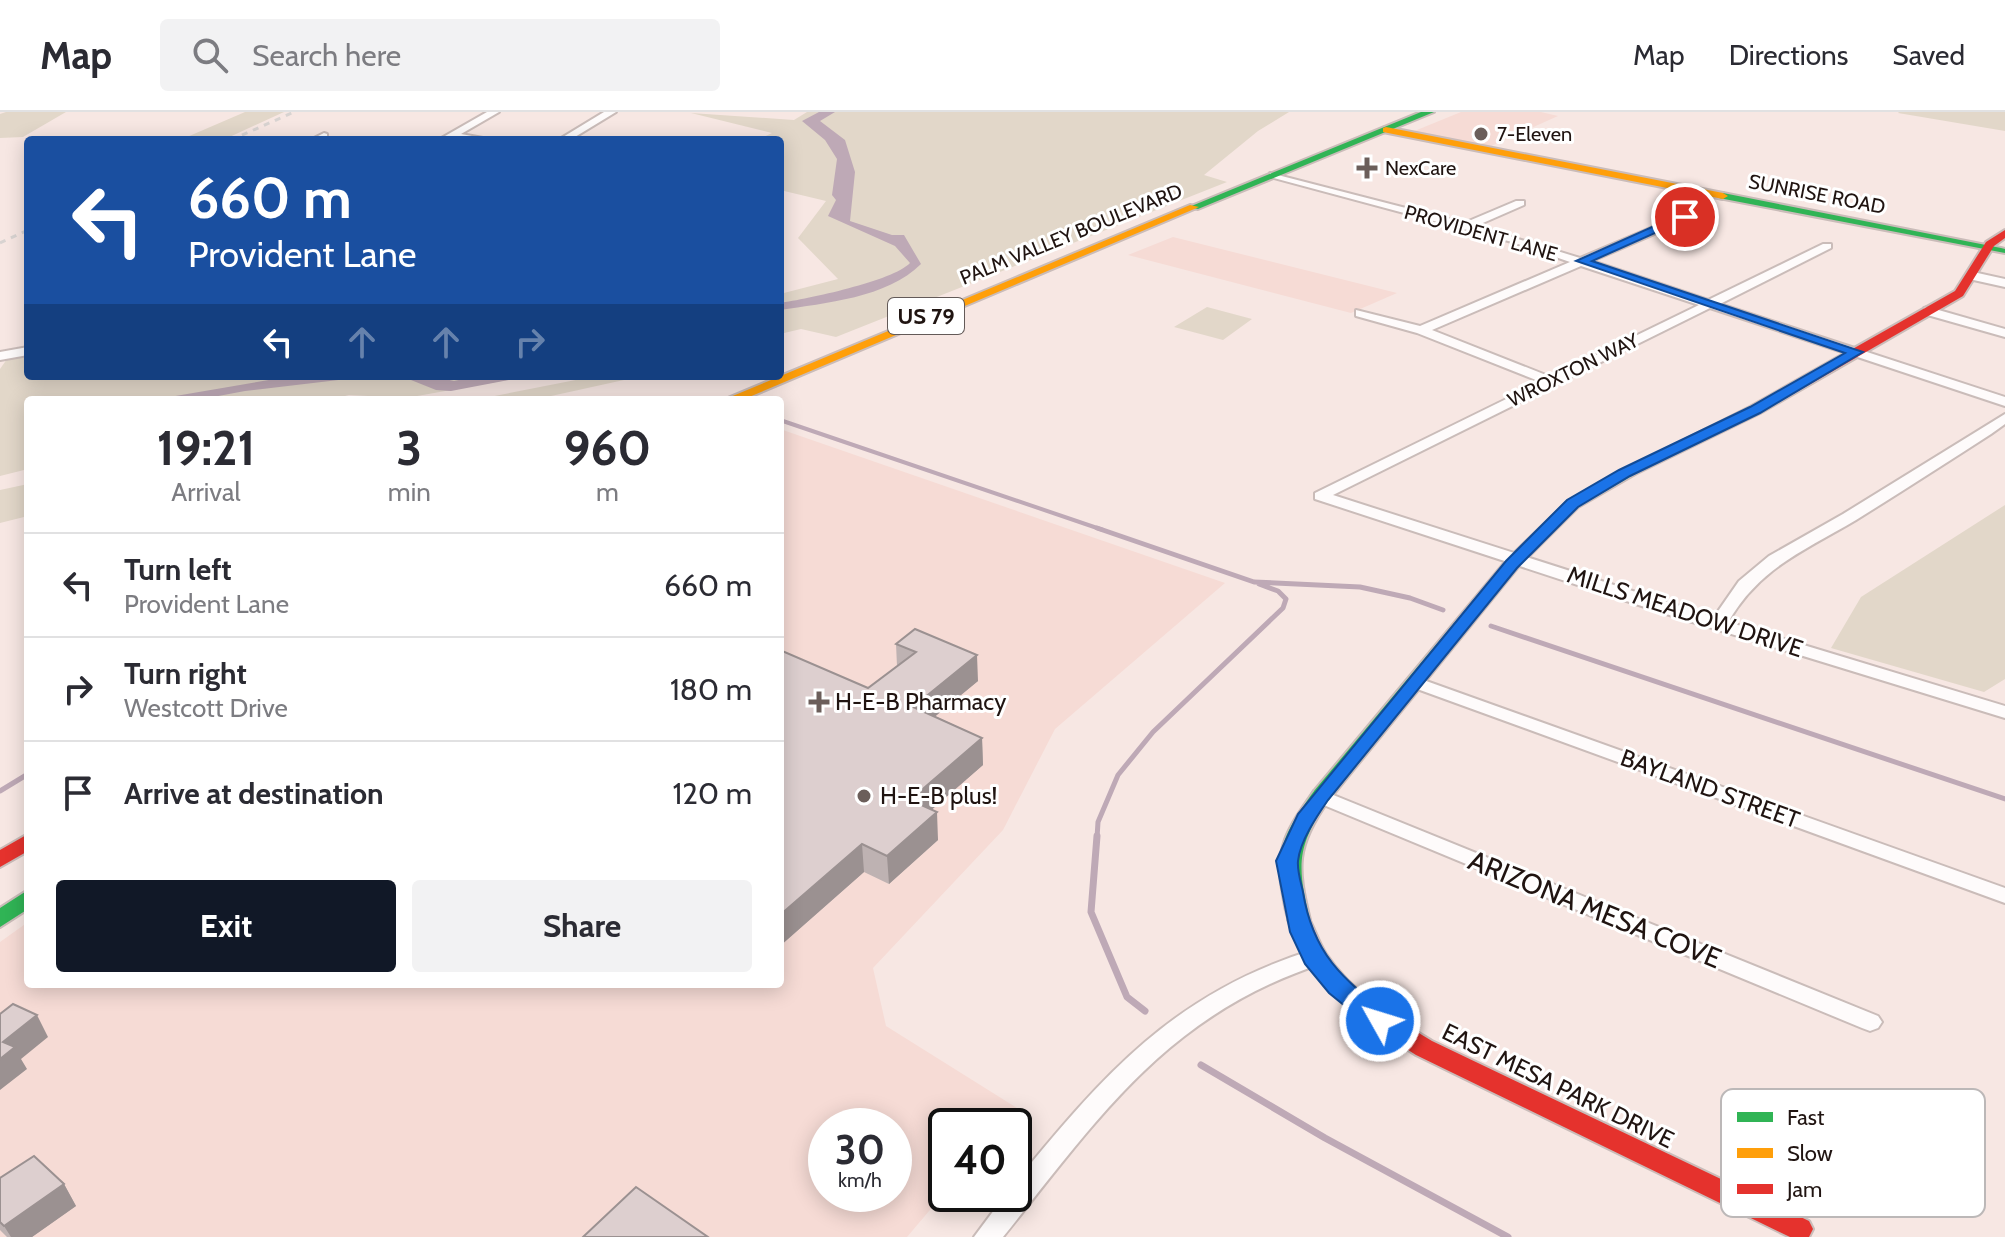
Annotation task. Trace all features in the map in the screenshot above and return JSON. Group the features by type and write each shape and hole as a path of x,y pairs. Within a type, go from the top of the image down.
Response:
{"main road":[{"name":"PALM VALLEY BOULEVARD","path":"784,377 1429,112"},
{"name":"SUNRISE ROAD","path":"1386,130 1996,250"},
{"name":"EAST MESA PARK DRIVE","path":"1721,1191 1424,1048 1380,1021 1337,987 1313,958 1297,918 1287,861 1299,829 1321,796 1551,522 1597,487 1755,410 1959,293 1996,250 1992,241 2005,233"},
{"name":"PALM VALLEY BOULEVARD","path":"739,396 776,380"},
{"path":"0,860 24,844"},
{"path":"0,919 24,901"},
{"name":"EAST MESA PARK DRIVE","path":"1775,1217 1800,1229"}],"street":[{"path":"451,136 494,112"},
{"path":"570,136 611,112"},
{"name":"PROVIDENT LANE","path":"1274,175 1466,226 1582,261 2005,402"},
{"path":"1466,226 1520,203"},
{"path":"1421,330 1685,217"},
{"name":"WROXTON WAY","path":"1320,496 1827,246"},
{"path":"1973,276 2005,283"},
{"path":"1928,311 2005,333"},
{"path":"1360,313 1421,330 1550,381"},
{"path":"0,356 24,352"},
{"path":"1718,624 1740,588 1784,551 1844,519 2005,418"},
{"name":"MILLS MEADOW DRIVE","path":"1320,496 2005,712"},
{"name":"BAYLAND STREET","path":"1415,682 2005,896"},
{"name":"ARIZONA MESA COVE","path":"1321,796 1870,1022"},
{"path":"987,1237 1084,1119 1125,1074 1172,1032 1222,996 1269,973 1313,958"}],"shaded area":[{"path":"66,112 23,137 0,138 0,114"},
{"path":"245,112 284,112 232,136 189,136"},
{"path":"807,112 1289,112 1258,131 1204,175 1227,182 836,337 801,329 784,333 784,293 838,279 798,238 826,201 784,191 784,136 766,136 772,133 691,113 794,120"},
{"path":"819,112 835,112 820,121 845,140 855,172 850,221 892,235 904,235 921,264 891,285 873,292 784,309 784,302 869,283 910,263 895,246 828,216 836,200 832,195 837,159 825,140 802,121"},
{"path":"1461,112 1541,112 1558,116 1489,147 1412,132"},
{"path":"2005,112 2005,131 1898,113"},
{"path":"1173,237 1397,293 1351,313 1128,255"},
{"path":"1207,307 1252,319 1223,340 1174,327"},
{"path":"24,356 24,380 507,380 417,396 24,396 24,470 0,476 0,369 7,359"},
{"path":"269,380 338,380 218,396 175,396"},
{"path":"411,380 508,380 451,391 436,390"},
{"path":"576,380 624,380 551,396 494,396"},
{"path":"784,430 1225,583 1055,729 1003,830 873,968 886,1026 1017,1108 928,1108 928,1212 907,1237 0,1237 0,942 24,925 24,988 784,988"},
{"path":"24,485 24,517 0,523 0,490"},
{"path":"2005,505 2005,679 1984,692 1831,648 1861,597"}],"building":[{"name":"H-E-B plus!","path":"915,629 977,655 913,707 982,738 910,800 937,812 887,856 862,844 784,912 784,652 868,688 916,652 896,644"},
{"path":"13,1004 37,1015 3,1042 15,1047 0,1059 0,1014"},
{"path":"34,1156 64,1184 4,1226 0,1222 0,1178"},
{"path":"636,1187 708,1237 583,1237"}],"waterway":[{"path":"784,421 1103,530"},
{"path":"1097,528 1254,582 1360,587 1410,598 1443,610"},
{"path":"1097,838 1098,822 1118,775 1153,732 1283,608 1286,599 1278,591 1259,584"},
{"path":"1491,626 2005,799"},
{"path":"0,791 24,776"},
{"path":"1097,836 1091,912 1127,997 1145,1011"},
{"path":"1201,1065 1325,1138 1508,1237"}],"railway":[{"path":"240,136 294,112"},
{"path":"0,243 24,232"}],"traffic: fast":[{"path":"1194,207 1429,112"},
{"path":"1723,196 2001,251"},
{"path":"1299,920 1289,868 1290,855 1299,829 1321,796 1512,564 1573,504 1630,471"},
{"path":"0,919 24,901"}],"traffic: slow":[{"path":"1386,130 1723,196"},
{"path":"784,378 1194,207"},
{"path":"740,396 778,380"}],"traffic: jam":[{"path":"1630,471 1755,410 1959,293 1990,244 2005,233"},
{"path":"0,860 24,844"},
{"path":"1299,920 1319,962 1333,979 1385,1023 1424,1048 1721,1191"},
{"path":"1775,1217 1800,1229"}],"place":[{"name":"7-Eleven","path":"1481,134"},
{"name":"NexCare","path":"1367,168"},
{"name":"H-E-B Pharmacy","path":"819,702"},
{"name":"H-E-B plus!","path":"864,796"}],"route":[{"path":"1380,1021 1337,987 1313,958 1301,932 1287,861 1305,818 1512,564 1551,522 1597,487 1755,410 1856,352 1582,261 1685,217"}]}
